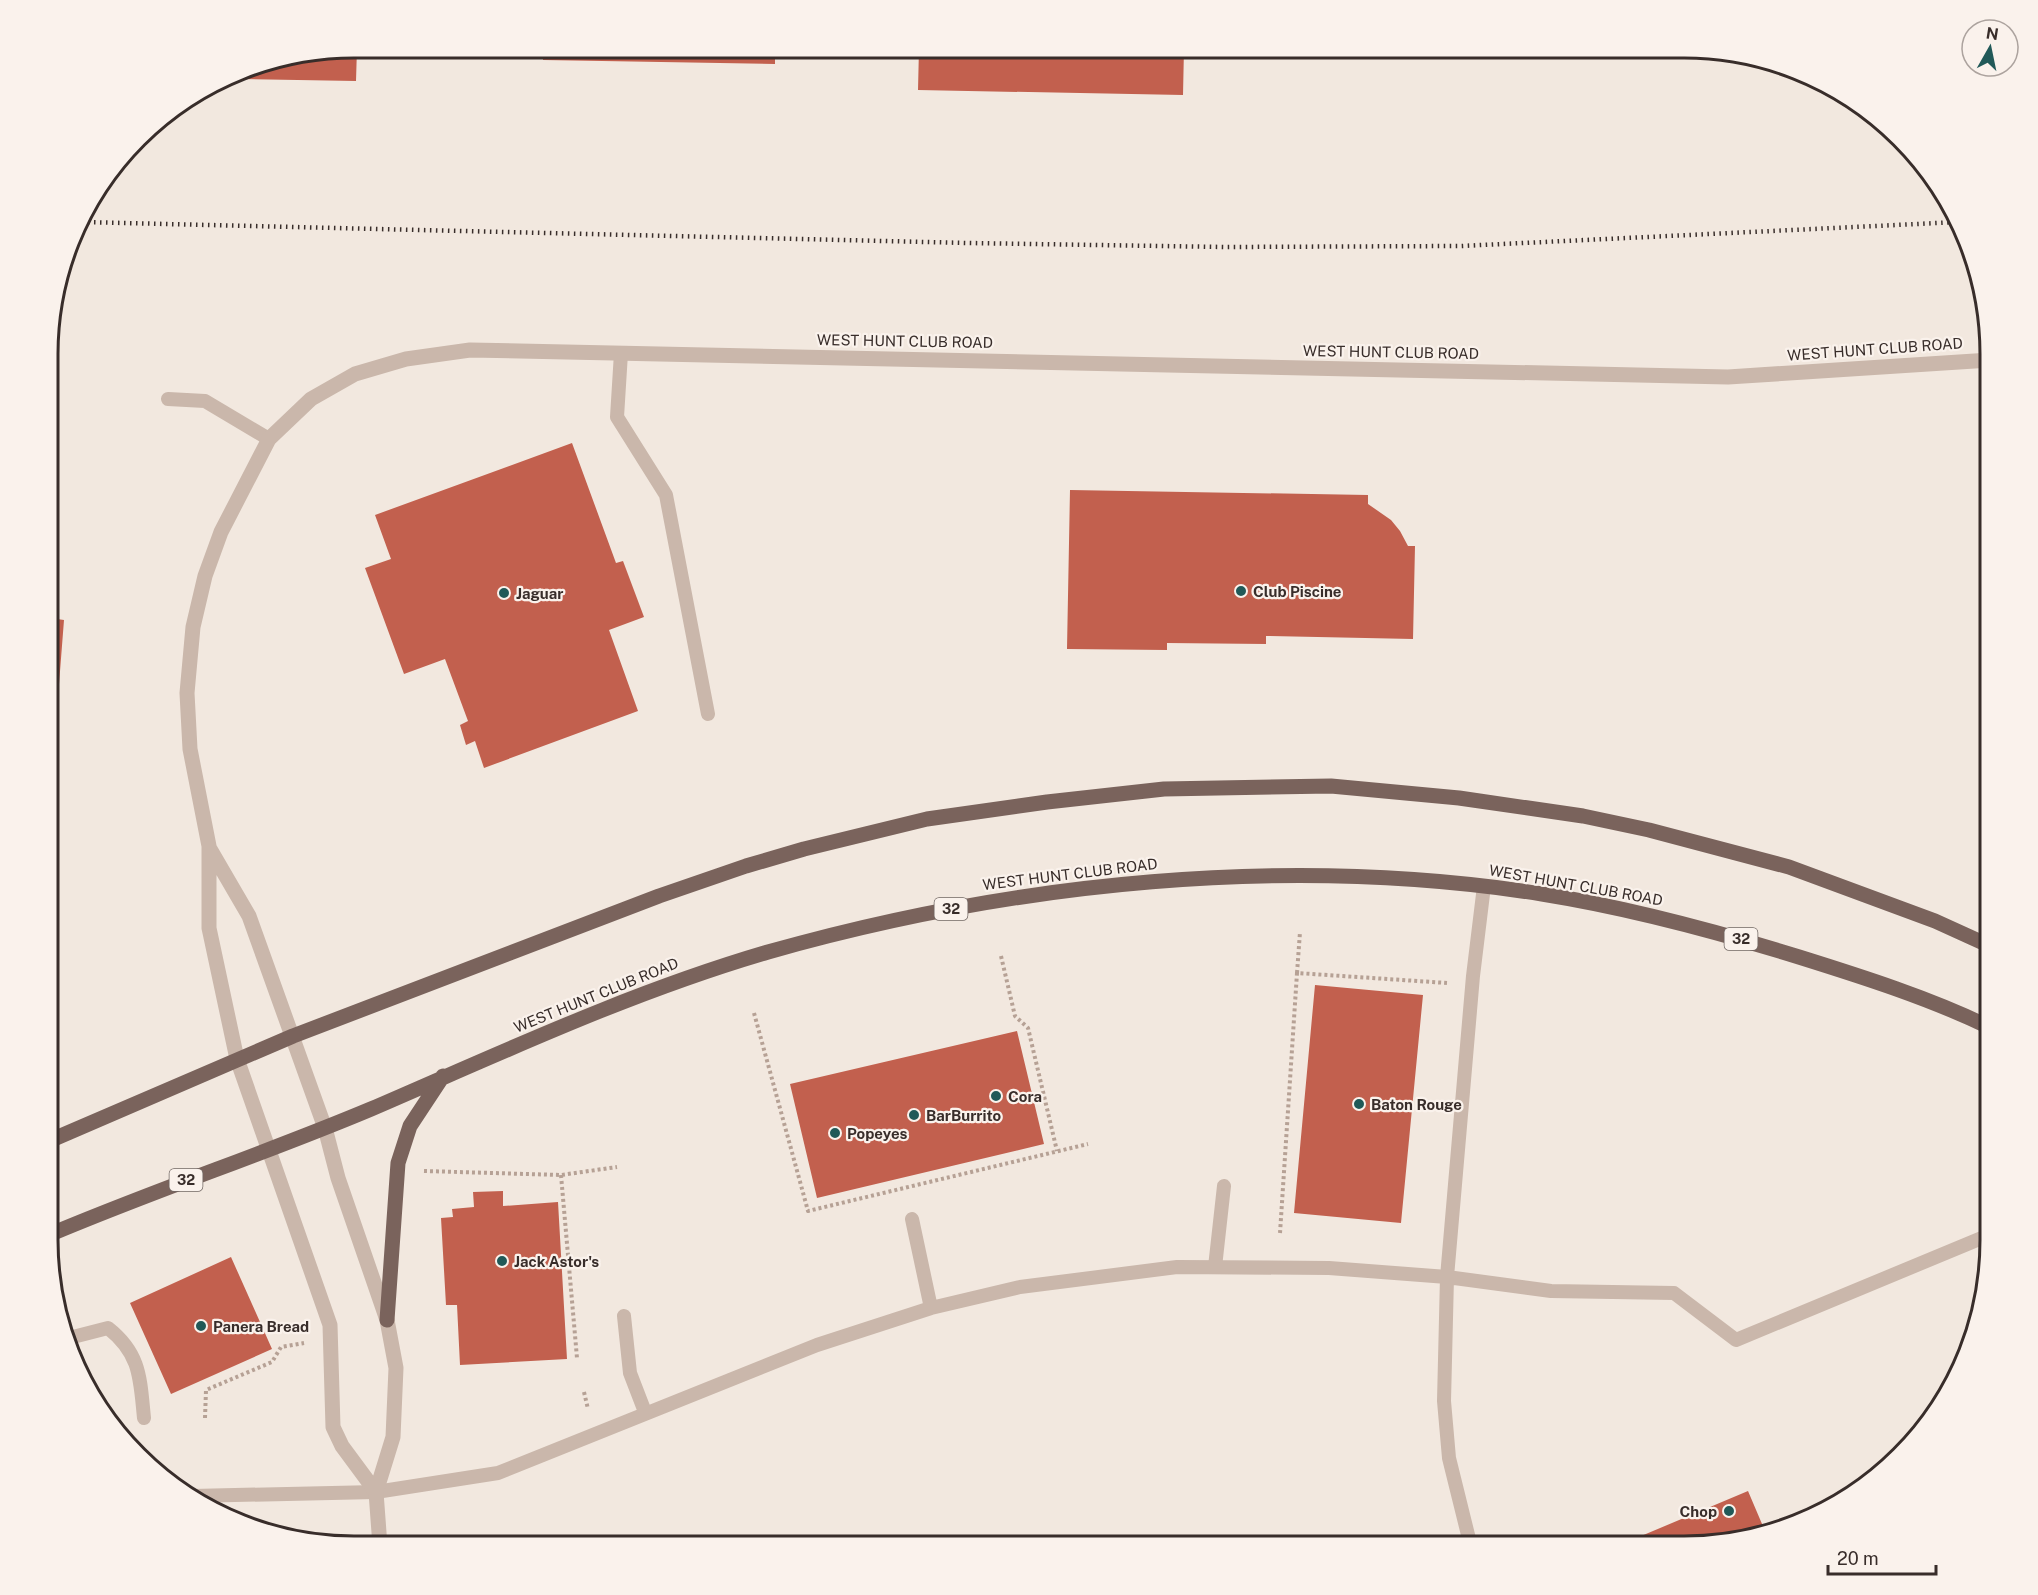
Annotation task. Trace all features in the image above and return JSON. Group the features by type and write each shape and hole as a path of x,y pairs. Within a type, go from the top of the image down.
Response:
{"main road":[{"path":"58,1137 293,1036 659,896 804,849 927,819 1036,803 1164,789 1331,786 1460,798 1583,816 1649,830 1788,867 1935,921 1980,941"},
{"name":"WEST HUNT CLUB ROAD","path":"58,1230 325,1128 443,1076 678,981 767,953 855,930 995,901 1161,880 1285,876 1429,881 1484,886 1604,905 1707,930 1854,974 1980,1023"},
{"path":"387,1320 398,1164 410,1126 443,1076"}],"street":[{"name":"WEST HUNT CLUB ROAD","path":"376,1492 342,1446 333,1427 330,1325 237,1059 209,928 209,846 190,749 187,693 193,627 205,576 221,532 269,439 311,399 355,374 406,359 470,350 1728,377 1980,361"},
{"name":"WEST HUNT CLUB ROAD","path":"209,846 249,916 325,1128 338,1178 387,1320 396,1368 393,1437 376,1492"},
{"path":"376,1492 379,1536"}],"lane":[{"path":"621,353 617,417 666,495 708,714"},
{"path":"168,399 205,401 269,439"},
{"path":"1468,1536 1449,1458 1444,1401 1447,1277 1473,976 1484,886"},
{"path":"1215,1267 1224,1186"},
{"path":"912,1219 931,1308"},
{"path":"204,1496 376,1492 498,1473 645,1412 817,1345 931,1308 1020,1287 1177,1267 1329,1268 1447,1277 1551,1292 1674,1293 1736,1340 1980,1239"},
{"path":"624,1316 630,1373 645,1412"},
{"path":"74,1337 108,1328 120,1338 138,1366 144,1418"}],"path":[{"path":"1280,1233 1300,932"},
{"path":"1001,956 1015,1016 1028,1028 1057,1151"},
{"path":"1297,973 1448,984"},
{"path":"754,1013 808,1211 1088,1144"},
{"path":"421,1171 561,1175 617,1167"},
{"path":"561,1175 577,1358"},
{"path":"206,1418 206,1390 272,1362 281,1347 305,1343"},
{"path":"584,1392 588,1410"}],"building":[{"path":"357,58 356,81 246,79 296,64"},
{"path":"543,58 775,58 775,64 543,60"},
{"path":"919,58 1184,58 1183,95 918,90"},
{"name":"Jaguar","path":"572,443 616,563 623,561 644,617 609,630 638,711 484,768 475,741 466,745 460,725 468,721 445,659 404,674 365,568 391,559 375,515"},
{"name":"Club Piscine","path":"1070,490 1368,495 1368,504 1391,520 1408,546 1415,546 1413,639 1266,636 1266,644 1167,643 1167,650 1067,649"},
{"path":"58,619 64,620 58,684"},
{"name":"Baton Rouge","path":"1315,985 1423,995 1401,1223 1294,1213"},
{"path":"1017,1031 1044,1144 817,1198 790,1084"},
{"name":"Jack Astor's","path":"503,1191 503,1206 558,1202 567,1359 460,1365 457,1305 446,1305 441,1218 453,1217 452,1209 474,1207 473,1192"},
{"name":"Panera Bread","path":"231,1257 272,1349 171,1394 130,1303"},
{"name":"Chop","path":"1748,1491 1763,1525 1742,1531 1703,1536 1641,1536"}],"railway":[{"path":"89,222 1224,247 1461,246 1949,222"}],"place":[{"name":"Club Piscine","path":"1241,591"},
{"name":"Jaguar","path":"504,593"},
{"name":"Cora","path":"996,1096"},
{"name":"Baton Rouge","path":"1359,1104"},
{"name":"BarBurrito","path":"914,1115"},
{"name":"Popeyes","path":"835,1133"},
{"name":"Jack Astor's","path":"502,1261"},
{"name":"Panera Bread","path":"201,1326"},
{"name":"Chop","path":"1729,1511"}]}
